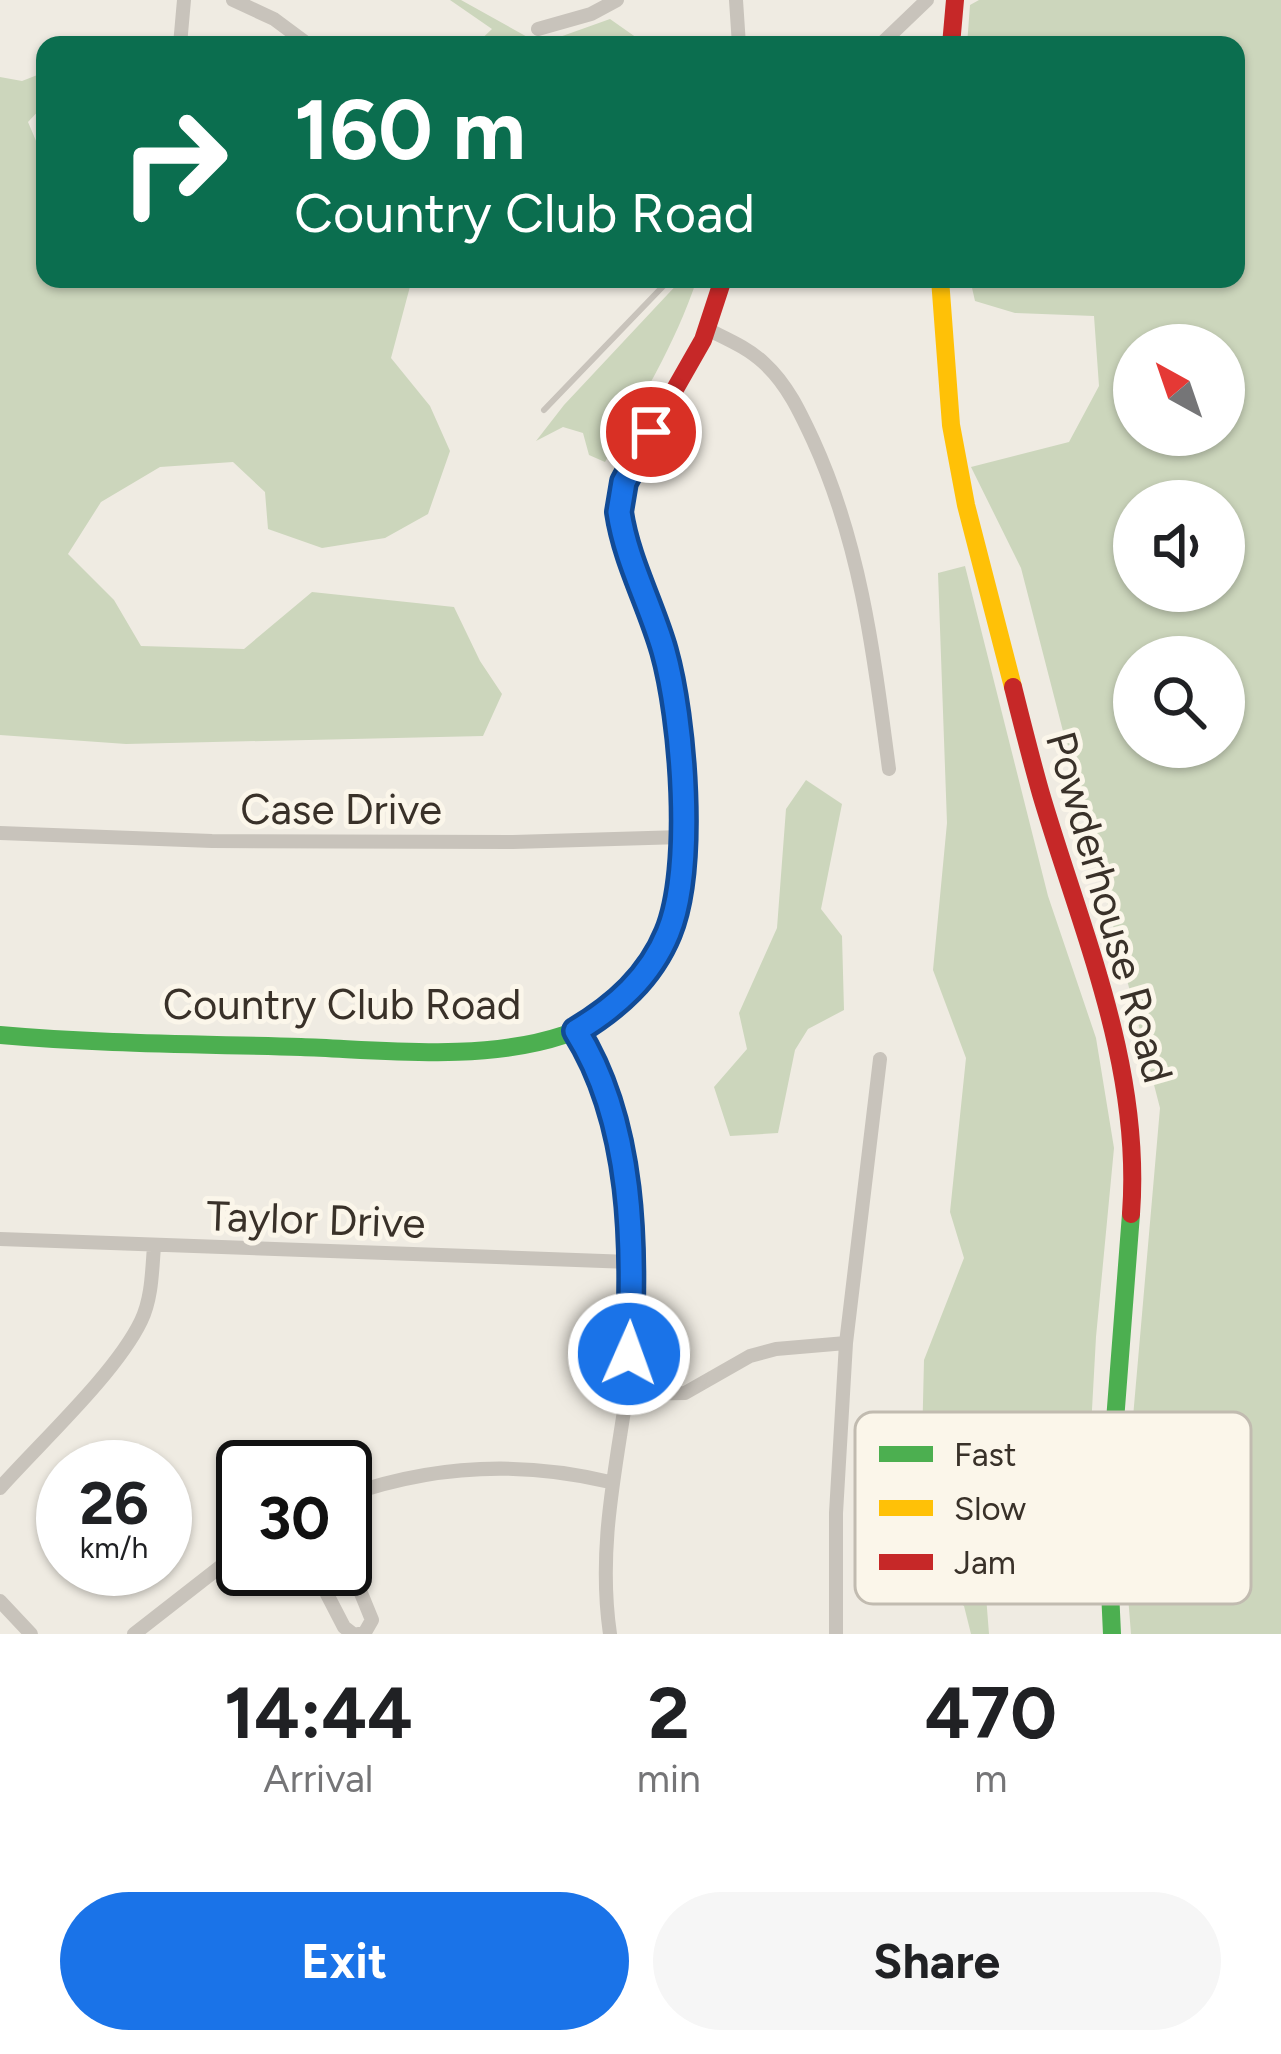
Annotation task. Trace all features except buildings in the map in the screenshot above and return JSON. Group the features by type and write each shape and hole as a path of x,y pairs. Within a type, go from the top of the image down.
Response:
{"street":[{"path":"181,36 184,0"},
{"path":"233,0 297,36"},
{"path":"538,29 591,14 617,0"},
{"path":"736,0 738,36"},
{"path":"889,36 927,0"},
{"path":"952,36 955,0"},
{"name":"Country Club Road","path":"0,1035 382,1049 490,1046 576,1031 618,1002 652,964 670,930 685,788 674,693 619,512 620,495 710,330 721,288"},
{"name":"Powderhouse Road","path":"941,288 948,400 966,506 1041,794 1109,1003 1128,1093 1132,1201 1116,1412"},
{"path":"710,330 747,349 783,384 833,483 858,565 870,626 889,769"},
{"name":"Case Drive","path":"0,832 235,842 682,837"},
{"path":"576,1031 599,1075 612,1115 628,1206 626,1394 610,1482 604,1558 610,1634"},
{"path":"836,1634 836,1513 846,1343 880,1059"},
{"name":"Taylor Drive","path":"0,1239 630,1262"},
{"path":"0,1488 116,1359 142,1319 152,1284 154,1246"},
{"path":"626,1394 685,1393 750,1356 846,1343"},
{"path":"372,1486 471,1468 526,1468 610,1482"},
{"path":"134,1634 216,1571"},
{"path":"328,1596 344,1627 364,1634 372,1620 362,1596"},
{"path":"0,1601 31,1634"},
{"name":"Powderhouse Road","path":"1111,1604 1112,1634"}],"lane":[{"path":"544,410 661,288"}],"green space":[{"path":"450,0 461,0 526,36 485,36 492,29"},
{"path":"979,0 1281,0 1281,1634 1131,1634 1129,1604 1251,1604 1251,1412 1133,1412 1160,1108 1021,568 971,467 1069,442 1099,386 1094,316 1015,313 975,301 972,288 1245,288 1245,36 968,36 970,5"},
{"path":"610,19 634,36 562,36"},
{"path":"36,76 36,114 28,122 36,141 36,288 410,288 391,358 430,406 450,451 428,514 385,538 322,548 268,529 265,492 233,462 160,467 101,502 68,554 114,600 141,646 244,649 312,592 454,607 502,694 483,736 126,744 0,735 0,77 22,81"},
{"path":"674,288 693,288 656,373 605,462 589,455 583,433 563,427 536,441"},
{"path":"965,566 1048,896 1096,1038 1114,1148 1092,1412 923,1412 924,1360 964,1258 950,1212 966,1058 933,970 947,823 938,573"},
{"path":"806,780 842,804 821,909 842,936 844,1010 808,1029 795,1050 778,1133 730,1136 714,1087 747,1049 739,1013 777,928 786,809"},
{"path":"987,1604 989,1634 971,1634 964,1606"}],"traffic: fast":[{"path":"0,1035 467,1051 564,1035 609,1011 643,975 666,930 679,880 685,826 685,771 670,673 627,558 619,511 627,475 650,433"},
{"path":"1116,1412 1131,1214"},
{"path":"1111,1604 1112,1634"}],"traffic: slow":[{"path":"941,288 951,425 966,505 1013,687"}],"traffic: jam":[{"path":"952,36 955,0"},
{"path":"650,433 703,340 720,288"},
{"path":"1013,687 1118,1053 1132,1159 1131,1214"}],"route":[{"path":"629,1354 628,1206 612,1115 599,1075 576,1031 604,1014 652,964 670,930 676,898 685,788 674,693 619,512 624,482 651,432"}]}
